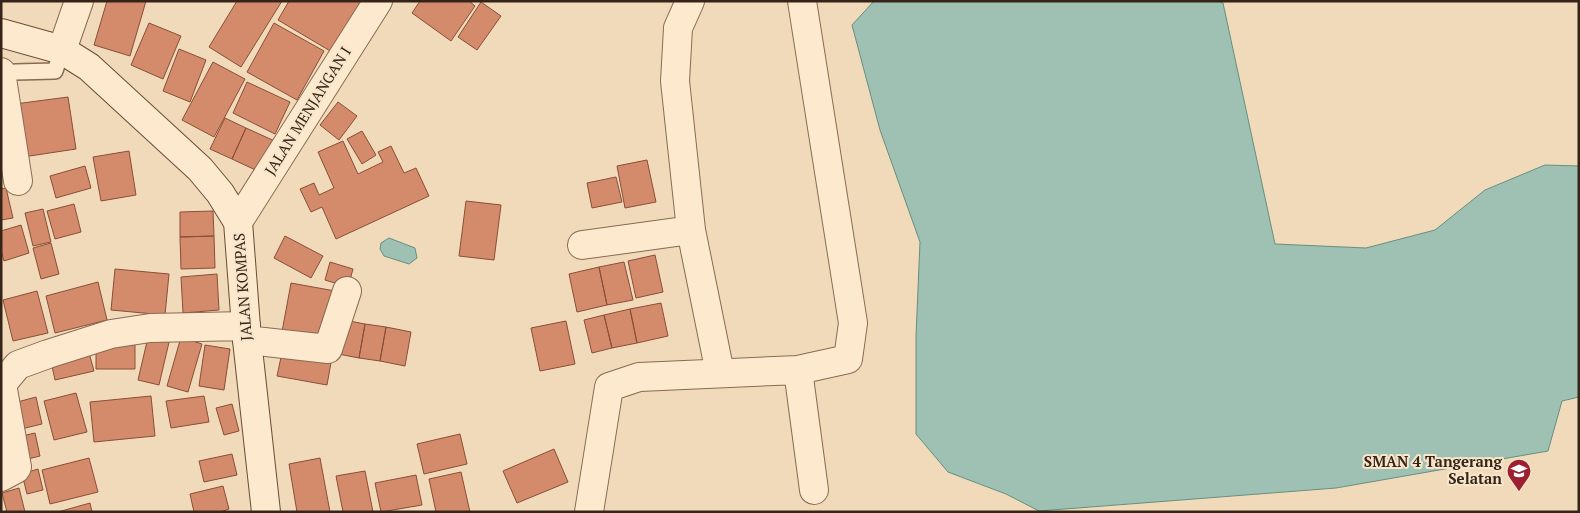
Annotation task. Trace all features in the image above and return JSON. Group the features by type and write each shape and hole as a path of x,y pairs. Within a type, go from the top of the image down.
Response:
{"street":[{"path":"62,50 79,1"},
{"name":"JALAN MENJANGAN I","path":"238,222 378,1"},
{"path":"690,1 678,28 675,81 691,230 720,373"},
{"path":"589,512 609,387 639,377 798,370 848,359 853,323 802,1"},
{"name":"JALAN KOMPAS","path":"1,33 62,50 89,67 200,169 220,193 238,222 246,333 266,512"},
{"path":"8,72 18,181"},
{"path":"582,245 691,230"},
{"path":"1,477 17,467 2,384 18,365 111,334 150,328 246,333 328,349 346,291"},
{"path":"798,370 814,490"}],"lane":[{"path":"8,72 55,71 62,50"}],"shaded area":[{"path":"874,1 1218,1 1223,3 1275,244 1366,248 1435,230 1485,190 1545,165 1579,166 1579,397 1562,401 1548,451 1336,488 1039,511 1006,494 948,472 916,434 916,336 920,242 880,130 852,25"},
{"path":"389,238 415,248 417,258 409,264 384,256 380,249 381,243"}],"building":[{"path":"107,1 146,1 130,56 94,45"},
{"path":"237,1 282,1 241,67 209,47"},
{"path":"289,1 363,1 337,55 278,20"},
{"path":"420,1 469,1 475,6 451,41 412,13"},
{"path":"481,2 501,16 477,50 458,37"},
{"path":"149,23 181,36 163,79 131,65"},
{"path":"274,23 324,51 297,100 247,72"},
{"path":"179,49 206,60 190,102 163,91"},
{"path":"213,62 245,79 214,137 182,120"},
{"path":"247,82 290,102 275,134 233,113"},
{"path":"68,97 76,149 23,157 15,104"},
{"path":"338,102 357,116 339,140 320,125"},
{"path":"225,118 246,128 232,159 210,149"},
{"path":"246,128 279,143 264,174 232,159"},
{"path":"362,131 376,155 362,164 347,139"},
{"path":"343,141 358,174 383,162 378,152 391,146 404,173 416,168 429,196 336,239 322,207 311,212 300,189 314,183 319,195 334,188 318,152"},
{"path":"129,151 136,195 101,201 93,157"},
{"path":"647,160 656,202 625,208 617,166"},
{"path":"85,166 91,188 56,198 50,176"},
{"path":"616,177 622,202 592,208 587,183"},
{"path":"6,188 13,218 1,220 1,189"},
{"path":"466,201 501,205 494,260 459,256"},
{"path":"74,204 81,232 55,239 47,211"},
{"path":"43,209 51,242 33,246 25,213"},
{"path":"213,211 214,236 180,237 180,212"},
{"path":"21,225 29,253 4,261 1,251 1,231"},
{"path":"214,236 215,268 181,269 180,237"},
{"path":"285,236 323,256 311,278 274,258"},
{"path":"51,243 59,274 41,279 33,248"},
{"path":"655,255 663,292 636,298 628,261"},
{"path":"330,262 353,269 348,287 325,280"},
{"path":"624,262 633,300 607,305 599,267"},
{"path":"599,267 607,305 577,312 569,274"},
{"path":"115,269 169,274 165,315 111,310"},
{"path":"217,274 219,310 183,313 181,277"},
{"path":"98,282 107,320 55,333 46,296"},
{"path":"291,283 335,291 325,346 281,337"},
{"path":"37,291 48,333 13,341 3,300"},
{"path":"661,303 668,336 637,343 630,309"},
{"path":"630,309 637,343 612,348 604,315"},
{"path":"604,315 612,348 592,353 584,320"},
{"path":"339,319 365,324 359,358 333,353"},
{"path":"566,321 575,364 540,371 531,328"},
{"path":"365,324 386,327 380,361 359,358"},
{"path":"386,327 411,332 405,366 380,361"},
{"path":"149,333 170,338 159,385 138,380"},
{"path":"181,337 202,344 188,392 167,386"},
{"path":"135,342 135,369 96,369 96,343"},
{"path":"205,345 230,349 224,390 199,386"},
{"path":"283,348 332,357 327,385 277,376"},
{"path":"88,349 94,371 55,380 50,357"},
{"path":"76,393 87,432 54,440 44,401"},
{"path":"151,396 155,436 94,442 90,402"},
{"path":"204,396 209,422 171,428 166,401"},
{"path":"36,397 42,424 17,430 10,404"},
{"path":"232,404 239,431 224,435 216,408"},
{"path":"35,433 40,456 24,460 18,437"},
{"path":"460,434 467,464 424,474 417,444"},
{"path":"554,449 568,482 517,503 503,471"},
{"path":"232,454 237,475 204,482 199,461"},
{"path":"89,458 98,492 50,504 42,470"},
{"path":"320,458 330,512 297,512 289,464"},
{"path":"38,469 43,490 27,494 22,474"},
{"path":"365,471 373,512 343,512 336,476"},
{"path":"461,472 470,512 436,512 429,479"},
{"path":"416,475 422,505 381,512 375,483"},
{"path":"223,486 229,509 220,512 194,512 190,494"},
{"path":"19,488 25,512 7,512 2,493"},
{"path":"90,503 92,512 58,512"}],"place":[{"name":"SMAN 4 Tangerang Selatan","path":"1519,492"}]}
